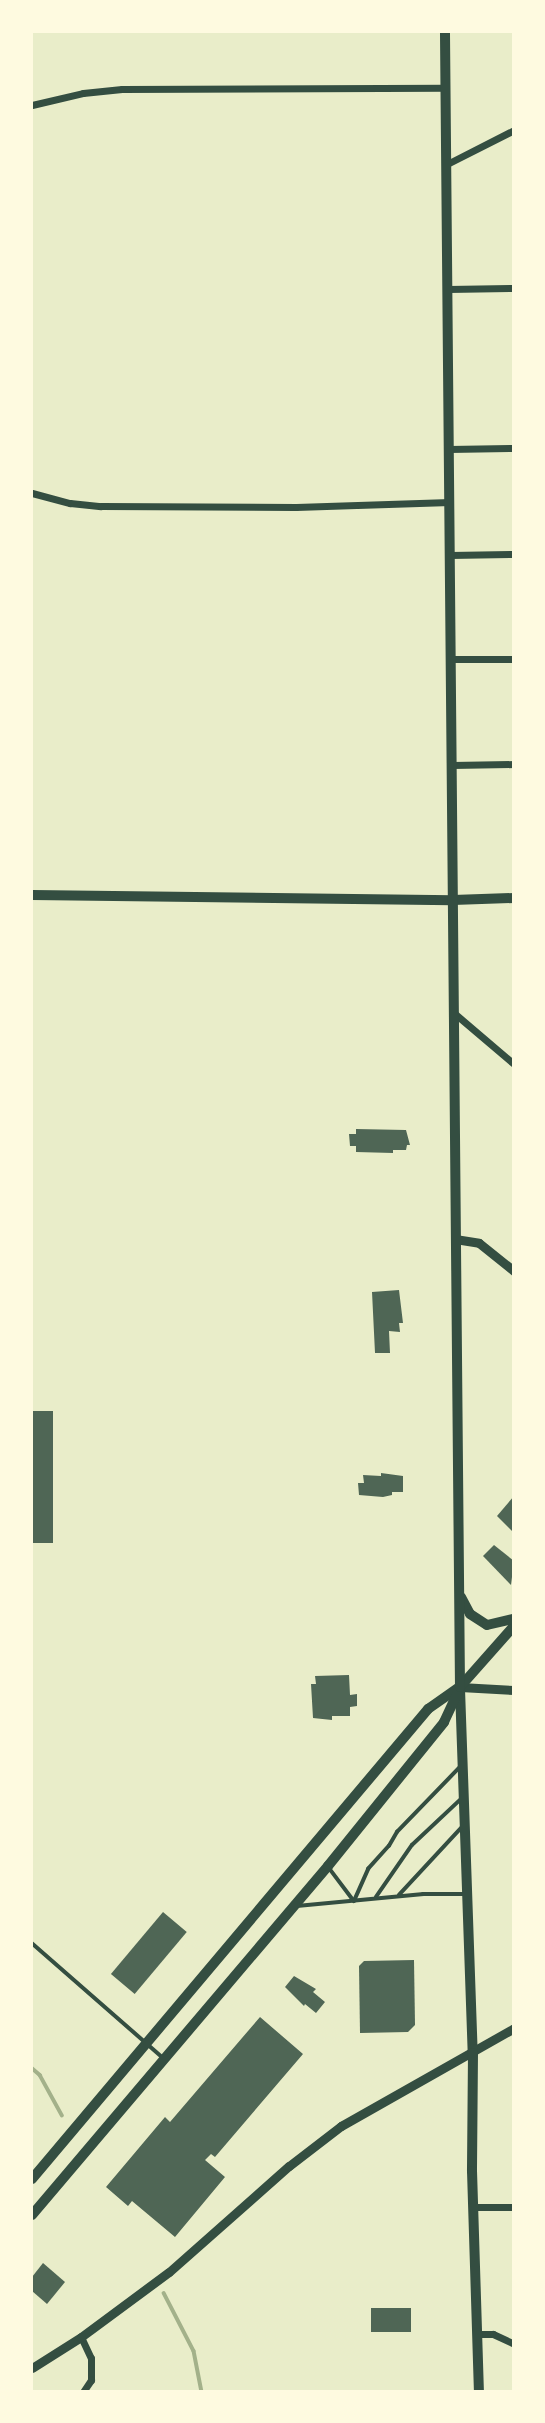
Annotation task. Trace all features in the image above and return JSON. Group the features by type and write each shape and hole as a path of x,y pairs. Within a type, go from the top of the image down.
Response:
{"main road":[{"path":"445,32 460,1687 473,2053 479,2392"},
{"path":"32,895 453,900 513,898"},
{"path":"460,1595 470,1614 487,1625 513,1619"},
{"path":"32,2179 428,1709 460,1687 513,1626"},
{"path":"32,2215 328,1866 444,1722 460,1687"}],"street":[{"path":"32,105 83,93 122,89 445,88"},
{"path":"447,164 513,130"},
{"path":"448,289 513,288"},
{"path":"449,449 513,448"},
{"path":"32,493 70,503 101,506 296,507 450,502"},
{"path":"450,555 513,554"},
{"path":"451,659 513,659"},
{"path":"452,765 513,764"},
{"path":"454,1013 513,1064"},
{"path":"455,1239 479,1243 513,1271"},
{"path":"460,1687 513,1689"},
{"path":"32,2368 169,2273 318,2143 513,2028"},
{"path":"474,2207 513,2207"},
{"path":"477,2334 493,2334 513,2344"},
{"path":"80,2337 90,2357 91,2380 83,2392"}],"lane":[{"path":"354,1901 368,1869 397,1832 462,1765"},
{"path":"375,1898 412,1845 463,1796"},
{"path":"398,1896 464,1825"},
{"path":"328,1866 336,1881 354,1901"},
{"path":"295,1906 398,1896 467,1894"},
{"path":"32,1943 164,2059"}],"building":[{"path":"356,1129 406,1130 410,1145 407,1145 406,1150 393,1150 393,1153 356,1152 356,1146 350,1146 349,1134 356,1134"},
{"path":"399,1290 403,1323 399,1323 400,1332 389,1331 390,1353 375,1353 372,1292"},
{"path":"32,1411 53,1411 53,1543 32,1543"},
{"path":"381,1473 403,1476 403,1492 392,1492 392,1495 383,1497 359,1495 358,1483 364,1483 363,1475 381,1476"},
{"path":"514,1496 514,1533 497,1516"},
{"path":"494,1545 514,1561 511,1585 483,1556"},
{"path":"349,1675 350,1695 357,1694 357,1706 350,1707 350,1716 332,1716 332,1720 313,1718 311,1684 316,1684 315,1676"},
{"path":"163,1912 187,1932 135,1994 111,1974"},
{"path":"414,1960 415,2025 408,2032 360,2033 359,1966 364,1961"},
{"path":"294,1976 316,1989 313,1992 325,2002 316,2013 305,2004 304,2006 285,1987"},
{"path":"260,2017 303,2054 215,2157 211,2154 205,2160 225,2177 175,2237 132,2201 128,2206 106,2187 165,2117 170,2122"},
{"path":"43,2263 65,2282 47,2304 32,2291 32,2277"},
{"path":"371,2308 411,2308 411,2332 371,2332"}],"waterway":[{"path":"32,2068 40,2075 62,2115"},
{"path":"164,2293 194,2351 202,2392"}]}
